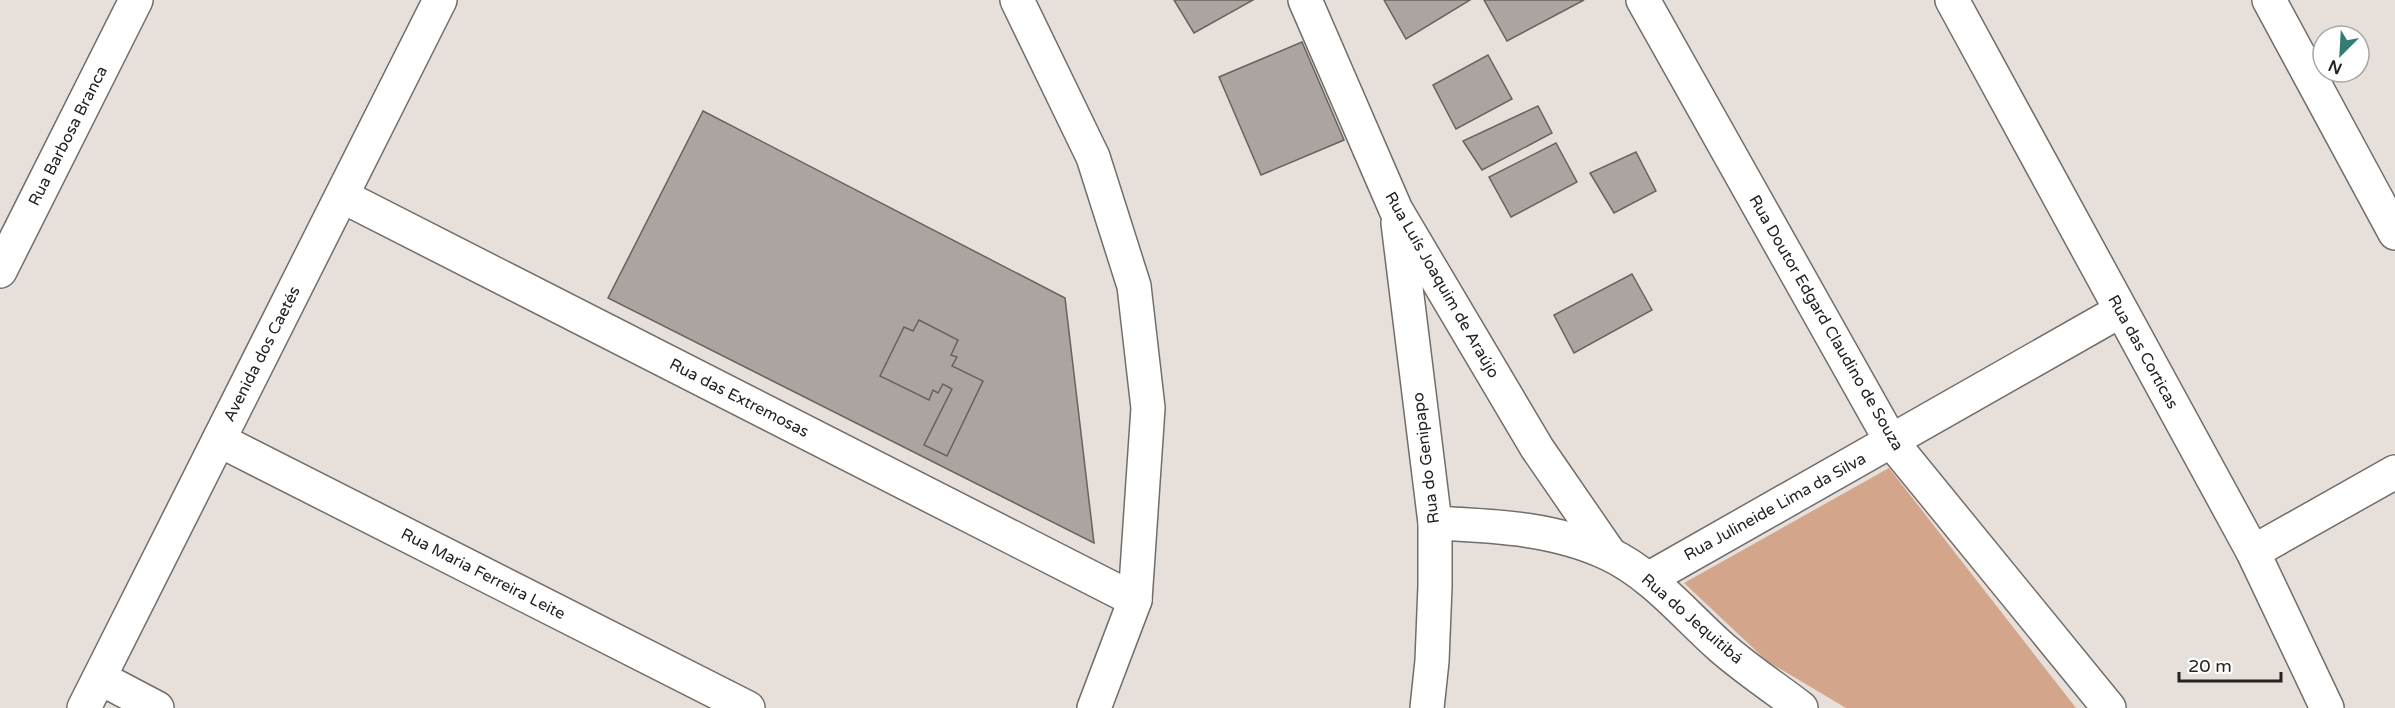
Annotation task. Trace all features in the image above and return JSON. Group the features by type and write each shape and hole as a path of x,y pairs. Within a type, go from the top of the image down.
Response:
{"street":[{"name":"Rua Barbosa Branca","path":"0,272 136,0"},
{"name":"Avenida dos Caetés","path":"84,708 440,0"},
{"path":"1017,0 1093,157 1134,286 1148,408 1135,600 1094,708"},
{"name":"Rua Luís Joaquim de Araújo","path":"1305,0 1396,210 1537,448 1610,554"},
{"name":"Rua Doutor Edgard Claudino de Souza","path":"1643,0 1891,441 2109,708"},
{"name":"Rua das Corticas","path":"1952,0 2253,552 2327,708"},
{"path":"2269,0 2395,233"},
{"name":"Rua das Extremosas","path":"342,196 1135,600"},
{"name":"Rua do Genipapo","path":"1396,210 1435,523 1434,629 1427,708"},
{"name":"Rua Julineide Lima da Silva","path":"1648,579 2120,311"},
{"name":"Rua Maria Ferreira Leite","path":"219,440 748,708"},
{"path":"2253,552 2395,472"},
{"name":"Rua do Jequitibá","path":"1435,523 1509,527 1567,538 1610,554 1648,579 1722,648 1801,708"},
{"path":"100,678 157,708"}],"shaded area":[{"path":"1889,468 2076,708 1846,708 1767,661 1684,583"}],"building":[{"path":"1174,0 1253,0 1194,33"},
{"path":"1384,0 1470,0 1406,39"},
{"path":"1484,0 1584,0 1507,41"},
{"path":"1302,42 1344,140 1261,175 1219,77"},
{"path":"1488,55 1512,99 1456,129 1433,85"},
{"path":"1538,106 1552,133 1482,170 1463,141"},
{"path":"703,111 1065,298 1094,543 608,298"},
{"path":"1556,143 1577,182 1511,217 1489,177"},
{"path":"1636,152 1656,191 1614,213 1590,173"},
{"path":"1632,274 1652,310 1574,353 1554,315"},
{"path":"919,320 958,340 951,355 957,357 952,366 983,381 947,456 924,445 952,389 943,384 938,393 933,390 929,400 880,376 904,327 913,331"}]}
